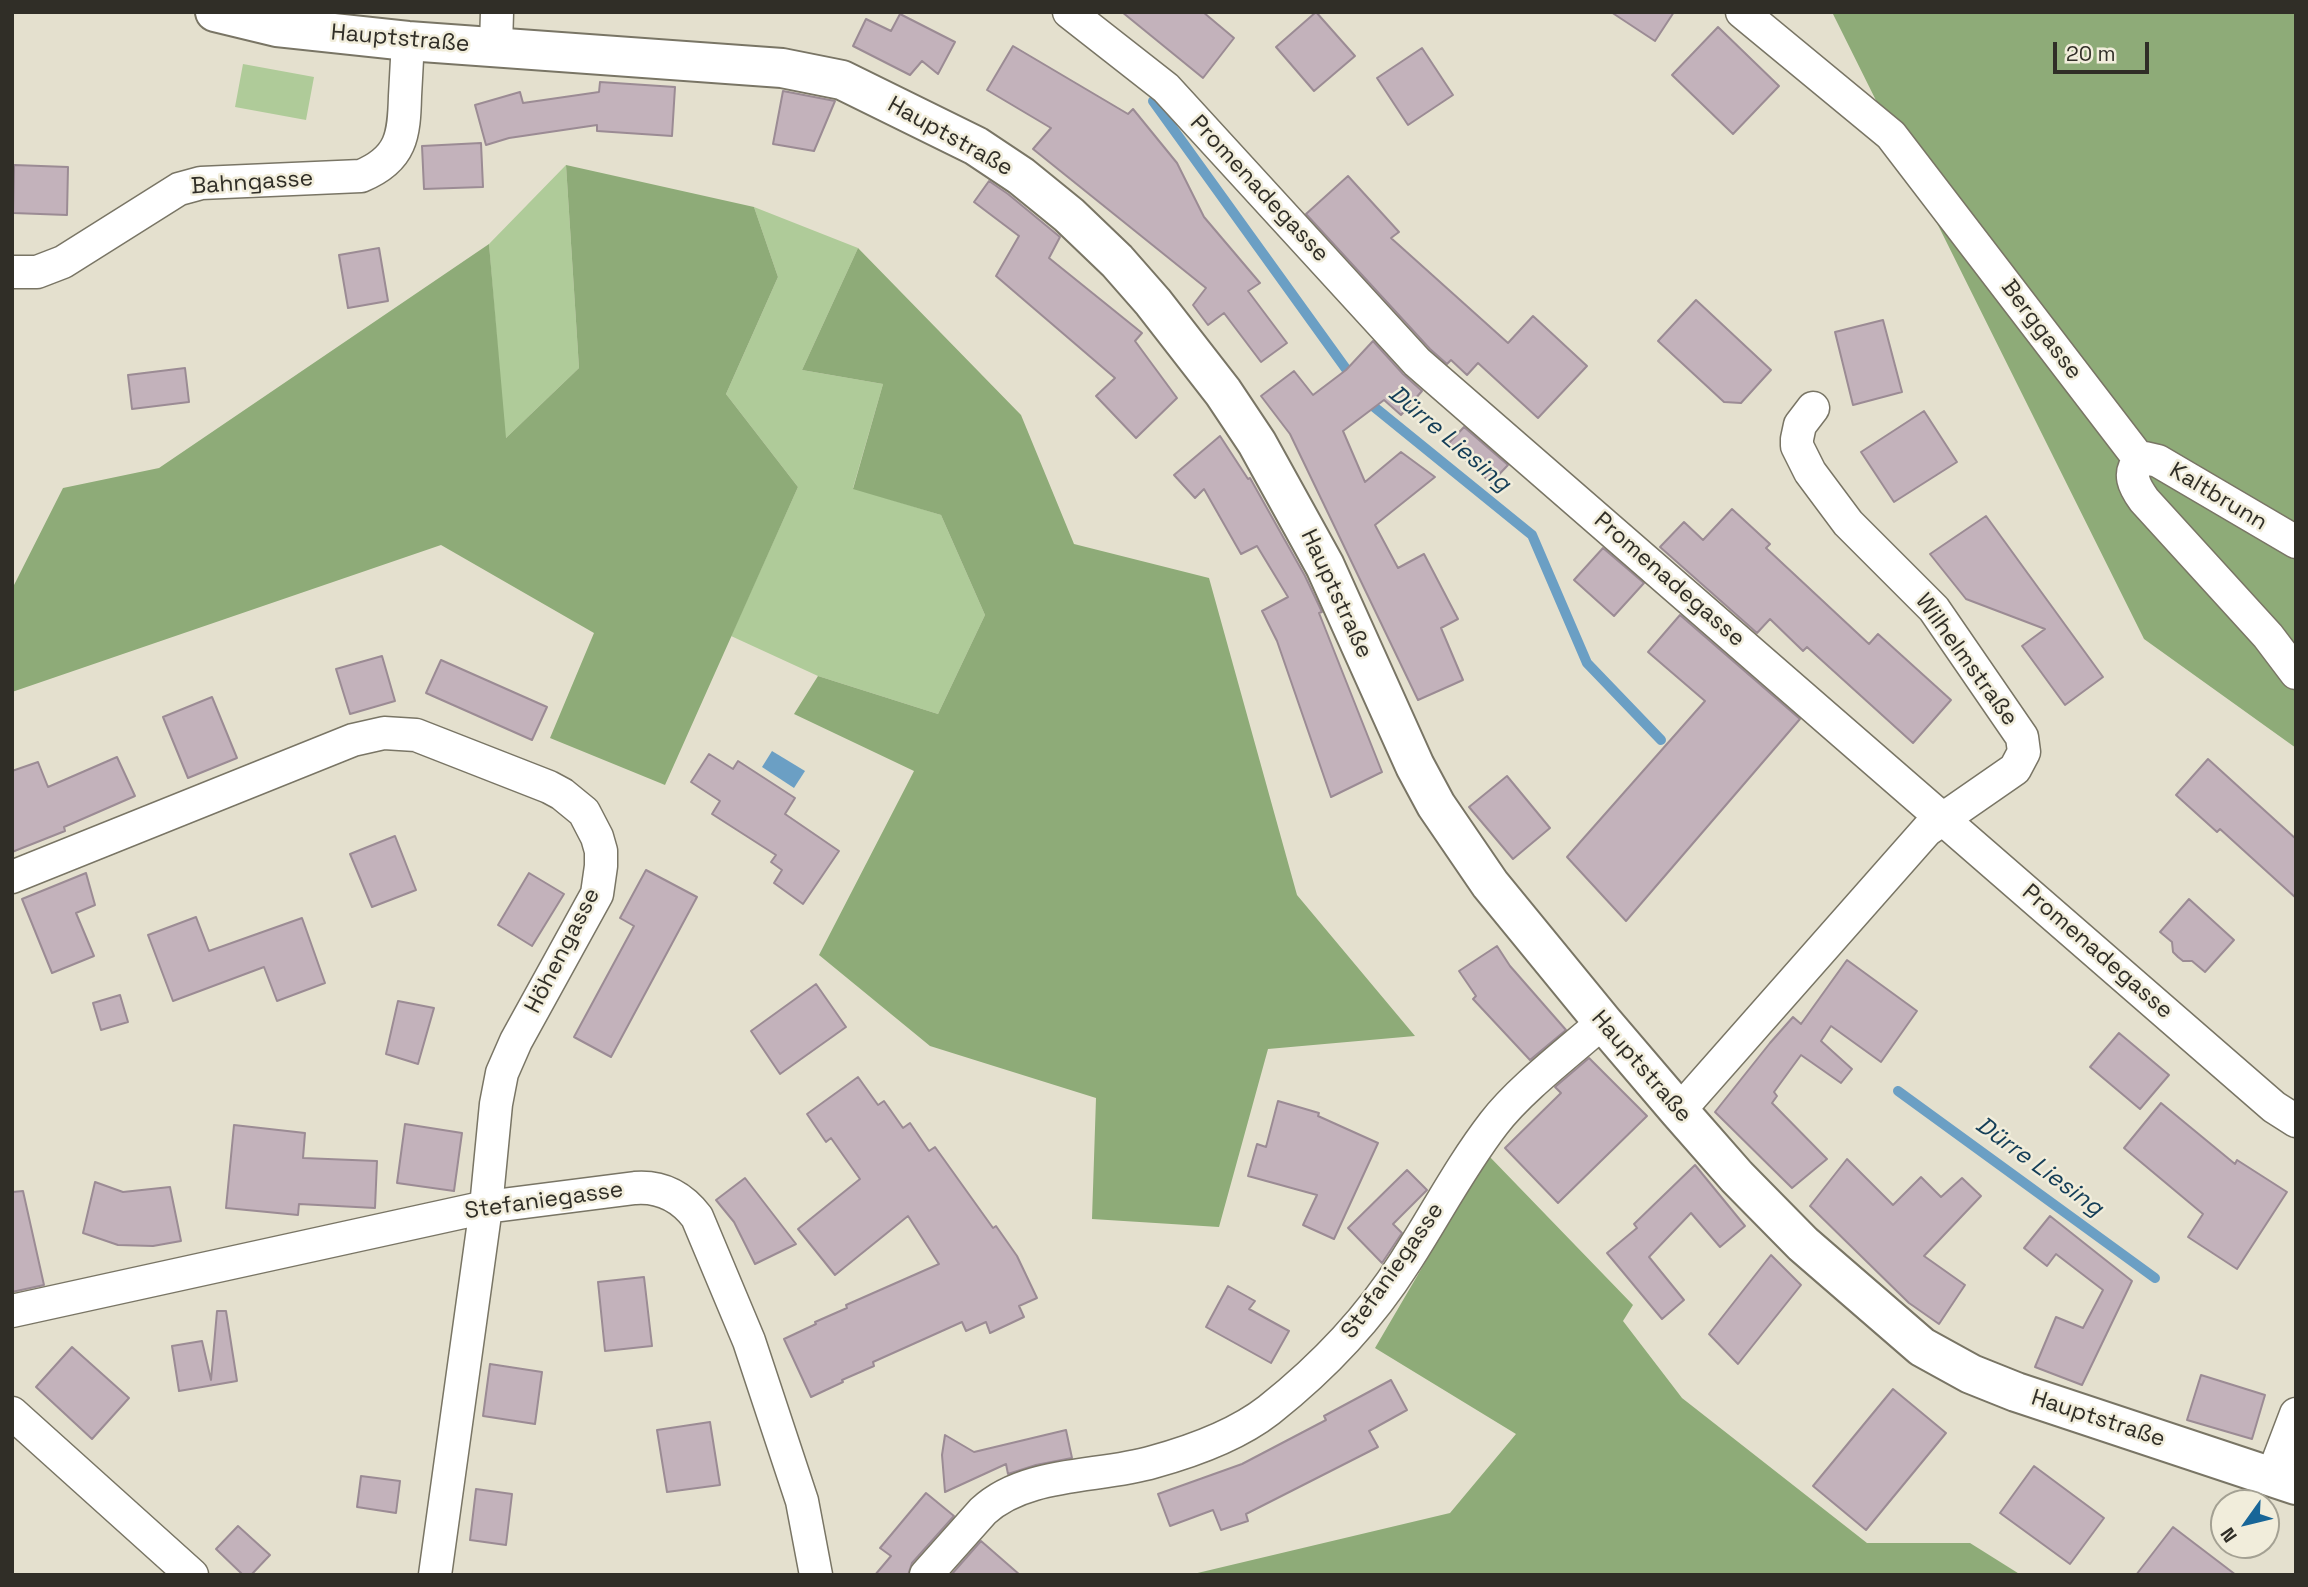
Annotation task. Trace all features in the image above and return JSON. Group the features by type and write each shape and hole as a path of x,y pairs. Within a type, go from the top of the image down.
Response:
{"main road":[{"name":"Hauptstraße","path":"215,12 277,27 408,41 496,29 782,68 842,80 976,146 1021,176 1069,215 1117,261 1153,302 1223,392 1257,443 1325,566 1415,766 1436,805 1490,884 1602,1022 1737,1177 1803,1244 1922,1347 1971,1374 2016,1392 2284,1481"}],"street":[{"name":"Promenadegasse","path":"1069,12 1166,88 1418,362 2274,1107 2296,1121"},
{"name":"Berggasse","path":"1742,12 1891,135 2140,460"},
{"name":"Bahngasse","path":"12,272 37,272 62,262 179,189 201,183 361,176 371,172 388,159 404,131 408,41"},
{"name":"Wilhelmstraße","path":"1679,1111 1927,830 2015,769 2024,752 2022,737 1934,609 1848,523 1810,472 1797,446 1797,439 1800,425 1813,408"},
{"name":"Kaltbrunn","path":"2140,460 2146,458 2158,461 2296,542"},
{"path":"2140,460 2132,473 2136,489 2268,636 2296,673"},
{"name":"Höhengasse","path":"12,877 353,740 384,733 401,732 432,740 562,793 583,812 597,837 601,851 597,894 516,1041 502,1073 435,1575"},
{"name":"Stefaniegasse","path":"926,1575 983,1511 1014,1490 1153,1462 1219,1438 1267,1411 1338,1349 1375,1305 1495,1121 1602,1022"},
{"name":"Stefaniegasse","path":"12,1311 486,1207 645,1187 666,1191 691,1209 702,1227 752,1351 802,1501 816,1575"},
{"path":"12,1413 192,1575"},
{"path":"2284,1481 2296,1414"}],"green space":[{"path":"1832,12 2296,12 2296,748 2144,639"},
{"path":"243,64 314,77 306,120 235,107"},
{"path":"566,165 579,368 505,439 489,244"},
{"path":"566,165 754,207 778,277 726,394 798,487 665,785 550,738 594,633 441,545 12,692 12,589 63,488 159,468 489,244 506,438 579,368"},
{"path":"754,207 858,248 802,370 883,384 853,488 941,515 985,615 938,714 818,676 731,636 798,487 726,394 778,277"},
{"path":"858,248 1021,415 1074,544 1209,578 1297,895 1415,1036 1268,1049 1219,1227 1092,1219 1096,1098 930,1046 819,955 914,771 794,714 818,676 938,714 985,615 941,515 853,489 883,384 802,370"},
{"path":"1488,1155 1633,1305 1623,1321 1682,1398 1867,1543 1970,1543 2021,1575 1189,1575 1450,1513 1516,1434 1375,1348"}],"water":[{"path":"772,751 805,771 794,788 762,767"}],"building":[{"path":"1122,12 1203,12 1234,38 1203,78"},
{"path":"1316,12 1355,56 1314,91 1276,47"},
{"path":"1611,12 1674,12 1655,41"},
{"path":"900,14 955,42 938,74 922,61 910,75 853,46 866,19 891,31"},
{"path":"1718,27 1779,86 1733,134 1672,75"},
{"path":"1013,46 1128,114 1133,109 1177,163 1204,217 1260,283 1248,291 1287,343 1261,362 1224,313 1208,325 1193,305 1206,288 1033,149 1051,128 987,90"},
{"path":"1422,48 1453,95 1408,125 1377,78"},
{"path":"600,82 675,87 672,136 597,131 597,125 509,138 486,145 475,105 520,92 523,103 599,92"},
{"path":"783,91 835,101 814,151 773,144"},
{"path":"481,143 483,187 424,189 422,146"},
{"path":"14,165 68,167 67,215 13,213"},
{"path":"1348,176 1399,232 1391,238 1508,343 1533,316 1587,366 1538,418 1478,363 1467,375 1451,360 1447,364 1430,349 1306,214"},
{"path":"989,181 1060,237 1049,258 1142,333 1135,341 1177,398 1136,438 1096,396 1115,378 996,276 1019,236 974,202"},
{"path":"379,248 388,301 348,308 339,255"},
{"path":"1696,300 1771,370 1741,403 1724,402 1658,341"},
{"path":"1883,320 1902,392 1853,405 1835,332"},
{"path":"1373,341 1422,391 1401,415 1384,400 1343,431 1365,482 1401,452 1435,477 1375,525 1398,568 1424,554 1458,619 1441,628 1463,680 1418,700 1290,434 1261,396 1294,371 1313,395 1346,370"},
{"path":"185,368 189,402 132,409 128,375"},
{"path":"1924,411 1957,462 1894,502 1861,452"},
{"path":"1464,427 1508,465 1491,483 1448,444"},
{"path":"1220,436 1248,479 1250,478 1305,576 1322,612 1319,613 1382,772 1331,797 1277,641 1262,611 1288,597 1257,546 1241,554 1204,489 1195,498 1174,475"},
{"path":"1732,509 1770,544 1766,548 1869,644 1878,634 1951,700 1913,743 1807,647 1803,651 1770,619 1757,633 1660,547 1684,522 1703,540"},
{"path":"1986,516 2103,677 2065,705 2022,646 2045,629 1966,599 1930,554"},
{"path":"1603,548 1644,583 1614,616 1574,580"},
{"path":"1680,615 1800,719 1626,921 1567,857 1705,701 1648,652"},
{"path":"382,656 395,701 350,714 336,669"},
{"path":"441,660 547,707 532,740 426,693"},
{"path":"212,697 237,758 188,778 163,717"},
{"path":"709,754 733,769 738,761 795,798 785,814 839,851 803,904 774,883 782,870 771,862 776,855 712,814 720,801 691,782"},
{"path":"117,757 135,796 64,827 65,831 12,852 12,771 38,762 48,787"},
{"path":"2208,759 2296,839 2296,898 2220,829 2217,832 2176,795"},
{"path":"1507,776 1550,828 1513,859 1469,807"},
{"path":"395,836 416,890 372,907 350,854"},
{"path":"646,870 697,897 611,1057 574,1037 634,926 620,918"},
{"path":"86,873 95,905 76,913 94,956 52,973 22,899"},
{"path":"529,873 564,894 532,946 498,925"},
{"path":"2189,899 2234,940 2205,972 2192,961 2183,961 2178,957 2173,952 2172,942 2160,932"},
{"path":"196,917 209,951 302,918 325,983 277,1001 264,967 173,1001 148,935"},
{"path":"1497,946 1510,966 1566,1030 1530,1060 1473,999 1476,996 1459,971"},
{"path":"1847,960 1917,1011 1881,1062 1831,1026 1821,1041 1852,1069 1841,1083 1801,1055 1774,1092 1777,1096 1772,1103 1827,1159 1792,1188 1715,1112 1793,1017 1801,1024"},
{"path":"816,984 846,1027 780,1074 751,1031"},
{"path":"120,995 128,1022 101,1030 93,1003"},
{"path":"398,1001 434,1008 418,1064 386,1054"},
{"path":"2119,1033 2169,1075 2140,1109 2090,1067"},
{"path":"1589,1058 1647,1116 1558,1203 1505,1148 1561,1093 1555,1087"},
{"path":"858,1077 878,1105 884,1101 903,1128 910,1123 929,1151 935,1147 993,1228 996,1226 1017,1256 1037,1298 1019,1306 1024,1317 990,1333 986,1322 966,1331 962,1322 873,1362 874,1366 811,1397 784,1339 847,1308 846,1305 939,1264 908,1216 835,1275 798,1229 860,1179 831,1138 826,1142 807,1114"},
{"path":"1278,1101 1319,1113 1318,1116 1378,1143 1334,1239 1303,1225 1317,1195 1248,1176 1257,1144 1266,1147"},
{"path":"2161,1103 2235,1164 2237,1160 2287,1192 2237,1269 2188,1237 2203,1214 2124,1148"},
{"path":"405,1124 462,1133 454,1191 397,1183"},
{"path":"234,1125 305,1133 303,1158 377,1161 375,1208 299,1204 298,1215 226,1208"},
{"path":"1847,1159 1893,1205 1921,1177 1941,1197 1962,1178 1981,1196 1924,1256 1965,1285 1939,1324 1909,1303 1810,1206"},
{"path":"1695,1165 1745,1226 1720,1247 1691,1213 1649,1257 1684,1300 1662,1319 1607,1253 1637,1228 1634,1224"},
{"path":"1407,1170 1427,1190 1393,1224 1402,1233 1382,1263 1348,1228"},
{"path":"745,1178 796,1244 755,1264 734,1222 716,1200"},
{"path":"95,1182 123,1192 170,1187 181,1241 153,1246 118,1245 83,1233"},
{"path":"23,1191 44,1285 12,1292 12,1192"},
{"path":"2050,1216 2132,1281 2082,1385 2035,1367 2056,1317 2083,1328 2103,1290 2056,1254 2047,1266 2024,1248"},
{"path":"1771,1255 1801,1285 1738,1364 1709,1334"},
{"path":"644,1277 652,1346 605,1351 598,1282"},
{"path":"1228,1286 1255,1301 1249,1309 1289,1331 1271,1363 1206,1327"},
{"path":"217,1311 226,1311 237,1381 179,1391 172,1346 202,1341 211,1380"},
{"path":"72,1347 129,1398 92,1439 36,1387"},
{"path":"490,1364 542,1372 535,1424 483,1416"},
{"path":"2201,1375 2265,1395 2252,1439 2187,1420"},
{"path":"1391,1380 1407,1410 1369,1431 1378,1447 1246,1514 1248,1521 1221,1530 1213,1510 1170,1526 1158,1494 1242,1464 1326,1420 1324,1416"},
{"path":"1893,1389 1946,1433 1866,1530 1813,1486"},
{"path":"710,1422 720,1485 667,1492 657,1430"},
{"path":"1066,1430 1072,1458 1008,1474 1006,1464 945,1492 942,1455 945,1435 974,1452"},
{"path":"2034,1466 2104,1518 2070,1564 2000,1513"},
{"path":"361,1476 400,1481 396,1513 357,1507"},
{"path":"476,1489 512,1494 506,1545 470,1540"},
{"path":"926,1493 954,1516 912,1563 908,1575 875,1575 891,1556 880,1548"},
{"path":"238,1526 270,1555 251,1575 243,1575 216,1549"},
{"path":"2173,1527 2210,1555 2210,1559 2215,1559 2236,1575 2136,1575"},
{"path":"981,1541 1020,1575 951,1575"}],"waterway":[{"name":"Dürre Liesing","path":"1153,101 1354,380"},
{"name":"Dürre Liesing","path":"1367,398 1373,406 1532,535 1587,663 1661,740"},
{"name":"Dürre Liesing","path":"1898,1091 2155,1278"}]}
